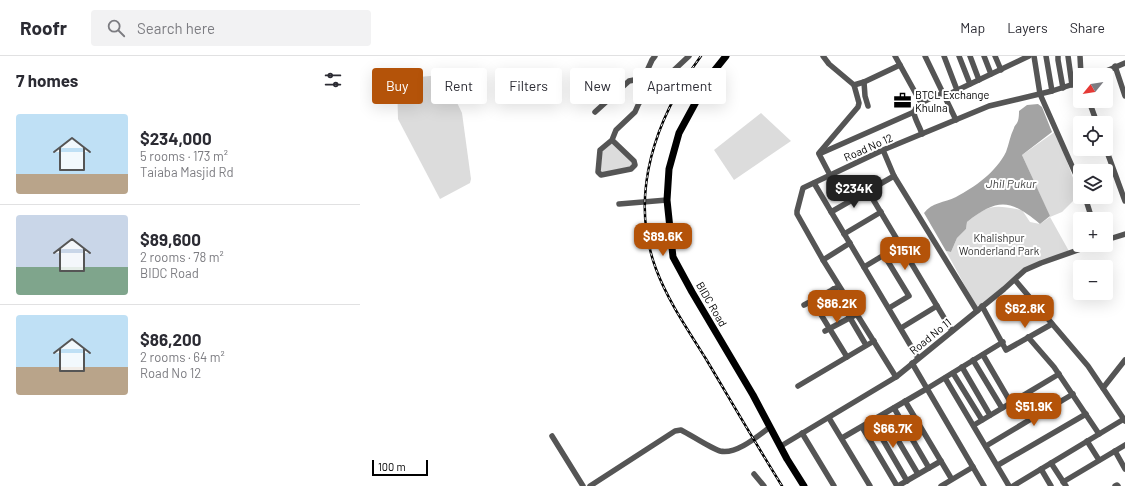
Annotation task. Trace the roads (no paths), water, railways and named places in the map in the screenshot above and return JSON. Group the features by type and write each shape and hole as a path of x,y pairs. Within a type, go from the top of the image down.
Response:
{"main road":[{"name":"BIDC Road","path":"726,56 710,76 693,105 679,133 669,169 667,200 674,259 753,395 787,459 804,486"},
{"name":"BIDC Road","path":"781,446 790,457 808,486"}],"street":[{"path":"595,112 629,81 639,79 646,73 655,56"},
{"path":"612,140 634,161 635,165 631,169 601,175 598,172 600,150 612,140 616,130 636,112 639,103 688,56"},
{"path":"819,154 858,107 859,103 854,85 829,64 823,56"},
{"path":"895,56 921,103"},
{"path":"925,56 956,120"},
{"path":"944,56 957,90"},
{"path":"959,56 970,84"},
{"path":"970,56 979,80"},
{"path":"984,56 991,74"},
{"path":"995,56 1001,70"},
{"path":"819,154 914,112 915,108 921,103 957,90 1029,56"},
{"path":"1034,56 1040,94 1073,168"},
{"path":"1046,56 1052,91"},
{"path":"1058,56 1063,88"},
{"path":"1068,56 1072,85"},
{"path":"1080,56 1081,68"},
{"path":"1111,68 1125,63"},
{"path":"854,85 864,82 900,65"},
{"path":"1115,66 1125,96"},
{"path":"864,82 865,96 868,106"},
{"name":"Road No 12","path":"896,377 823,260 797,211 803,188 883,150 989,106 1072,85"},
{"path":"914,112 922,134"},
{"path":"883,150 894,176 976,311"},
{"path":"819,154 830,175"},
{"path":"1109,156 1125,201"},
{"path":"831,212 894,176"},
{"path":"814,183 918,358"},
{"path":"868,191 952,331"},
{"path":"618,204 667,200"},
{"path":"844,234 881,212"},
{"path":"1113,238 1125,234"},
{"path":"823,260 850,243"},
{"name":"Road No 11","path":"781,446 896,377 1025,270 1073,252"},
{"path":"864,267 884,255 909,296 889,308"},
{"path":"1013,486 1124,420 1088,366 1014,280"},
{"path":"804,305 839,286"},
{"path":"833,289 866,345"},
{"path":"812,300 828,330 847,357"},
{"path":"901,328 937,306"},
{"path":"982,306 1006,350 1052,324"},
{"path":"828,330 857,314"},
{"path":"1028,337 1059,374 1099,434"},
{"path":"798,386 874,341"},
{"path":"842,438 945,378 1003,342"},
{"path":"982,355 1011,403"},
{"path":"973,360 1002,408"},
{"path":"1103,388 1125,360"},
{"path":"912,363 984,486"},
{"path":"962,367 990,415"},
{"path":"953,373 982,420"},
{"path":"974,425 1059,374"},
{"path":"945,378 998,465 1009,486"},
{"path":"986,446 1073,394"},
{"path":"906,401 951,478"},
{"path":"894,408 929,468"},
{"path":"883,414 918,474"},
{"path":"998,465 1086,414"},
{"path":"829,418 870,486"},
{"path":"872,421 907,481"},
{"path":"862,426 898,486 941,461"},
{"path":"590,486 674,431 681,430 720,451 732,451 754,439 770,427"},
{"path":"802,433 834,486"},
{"path":"552,436 583,486"},
{"path":"1087,441 1099,460"},
{"path":"1051,463 1065,484 1099,460 1125,445"},
{"path":"1115,451 1125,468"},
{"path":"941,486 973,467"},
{"path":"1041,469 1051,486"},
{"path":"754,474 764,486"},
{"path":"1115,486 1118,486"}],"water":[{"name":"Jhil Pukur","path":"1038,104 1042,107 1052,132 1022,155 1050,216 1040,224 1030,216 1012,206 996,205 978,214 967,222 966,229 957,238 951,252 946,251 924,213 927,209 934,205 952,199 978,184 991,172 1006,152 1014,127 1017,124 1019,111 1027,105"}],"railway":[{"path":"701,56 671,104 651,157 646,185 645,213 648,241 656,269 672,304 782,486"}],"place":[{"name":"BTCL Exchange Khulna","path":"902,100"}],"park label":[{"name":"Khalishpur Wonderland Park","path":"999,243"}]}
